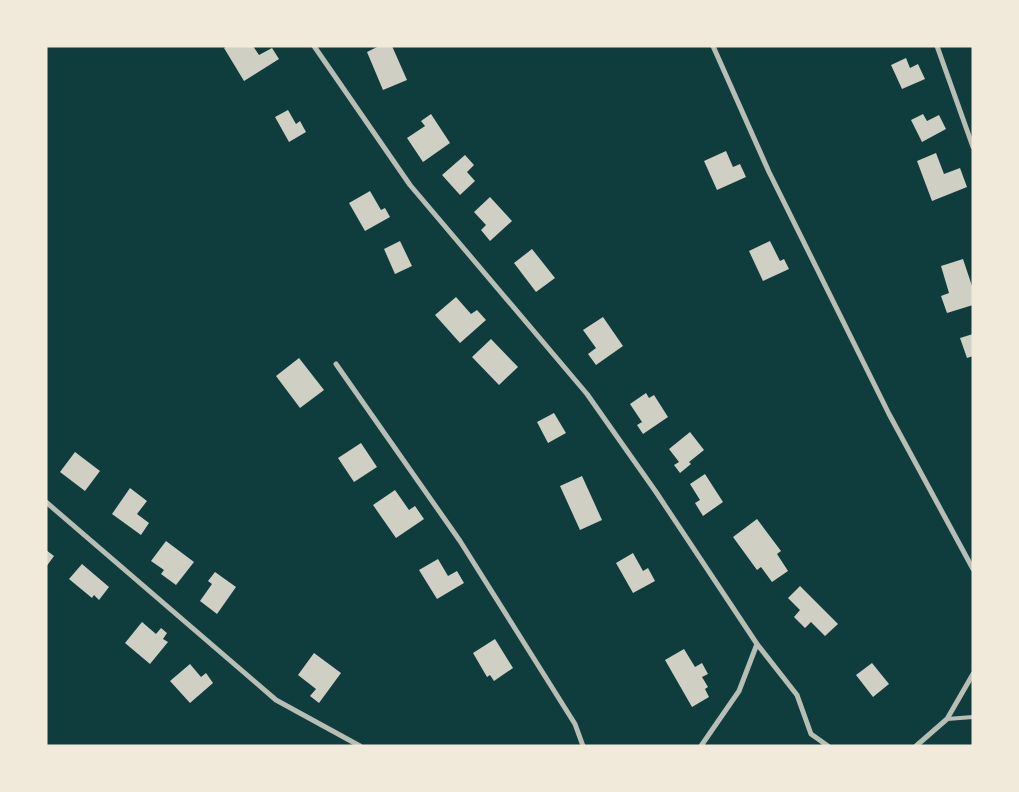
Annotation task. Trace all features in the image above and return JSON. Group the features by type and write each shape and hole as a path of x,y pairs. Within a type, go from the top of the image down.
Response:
{"street":[{"path":"314,46 410,185 588,394 656,492 756,644 797,695 811,734 828,746"},
{"path":"713,46 769,172 867,371 973,569"},
{"path":"937,46 973,147"},
{"path":"336,364 460,541 575,724 583,746"},
{"path":"46,502 276,700 360,746"},
{"path":"701,746 739,691 756,644"},
{"path":"916,746 947,719 973,674"}],"lane":[{"path":"947,719 973,717"}],"building":[{"path":"227,46 253,46 259,55 272,48 279,59 244,81 224,48"},
{"path":"379,46 392,46 407,80 383,90 367,52"},
{"path":"906,58 910,68 918,64 925,79 902,89 891,65"},
{"path":"288,110 296,124 300,121 306,132 289,142 275,117"},
{"path":"431,114 450,143 423,162 407,138 425,126 421,121"},
{"path":"923,114 927,121 939,115 946,129 922,142 911,120"},
{"path":"726,151 733,167 740,164 746,177 717,190 704,161"},
{"path":"936,153 944,174 960,168 967,187 932,201 917,161"},
{"path":"465,155 474,165 467,172 475,181 460,195 442,175"},
{"path":"370,191 381,210 385,208 390,217 365,231 349,203"},
{"path":"490,197 512,221 490,241 481,230 486,225 474,212"},
{"path":"400,241 412,266 395,274 384,249"},
{"path":"770,241 780,261 784,259 789,269 763,281 749,251"},
{"path":"532,249 555,278 536,292 514,263"},
{"path":"963,259 973,289 973,305 947,313 941,296 949,293 941,266"},
{"path":"456,297 471,314 477,310 486,320 460,343 435,315"},
{"path":"603,317 623,346 596,365 588,354 596,348 583,330"},
{"path":"973,334 973,356 967,358 960,338"},
{"path":"491,339 518,367 499,385 472,357"},
{"path":"299,358 324,390 300,408 276,376"},
{"path":"646,393 649,398 654,395 668,417 643,434 637,425 642,422 630,404"},
{"path":"554,413 566,433 548,443 537,422"},
{"path":"690,432 704,450 689,462 691,464 680,473 674,465 679,462 669,449"},
{"path":"361,443 377,467 354,482 338,458"},
{"path":"75,452 100,471 85,491 60,472"},
{"path":"705,474 723,502 703,516 695,503 700,500 690,484"},
{"path":"582,476 602,520 580,530 560,486"},
{"path":"130,488 147,501 137,514 149,523 141,535 112,514"},
{"path":"395,490 409,510 415,506 424,519 396,538 373,505"},
{"path":"757,519 781,551 777,554 788,571 772,582 761,567 757,570 733,537"},
{"path":"166,541 194,562 176,585 161,574 164,570 151,561"},
{"path":"46,550 54,556 46,567"},
{"path":"633,553 643,571 648,568 655,581 633,593 616,563"},
{"path":"438,559 448,576 457,571 464,583 437,599 419,570"},
{"path":"82,564 109,587 99,600 94,595 92,598 69,579"},
{"path":"215,572 236,587 217,614 200,601 212,584 208,581"},
{"path":"800,586 838,624 825,636 811,622 805,628 794,617 800,610 788,598"},
{"path":"142,622 156,634 161,628 167,633 163,639 168,642 150,664 125,643"},
{"path":"495,639 513,668 494,681 490,675 487,677 473,653"},
{"path":"684,649 695,667 702,663 708,674 702,677 708,687 705,689 709,697 692,707 665,660"},
{"path":"314,653 341,673 319,703 310,696 316,689 298,675"},
{"path":"872,663 889,684 873,697 856,675"},
{"path":"190,664 201,677 206,673 213,683 190,703 170,681"}]}
